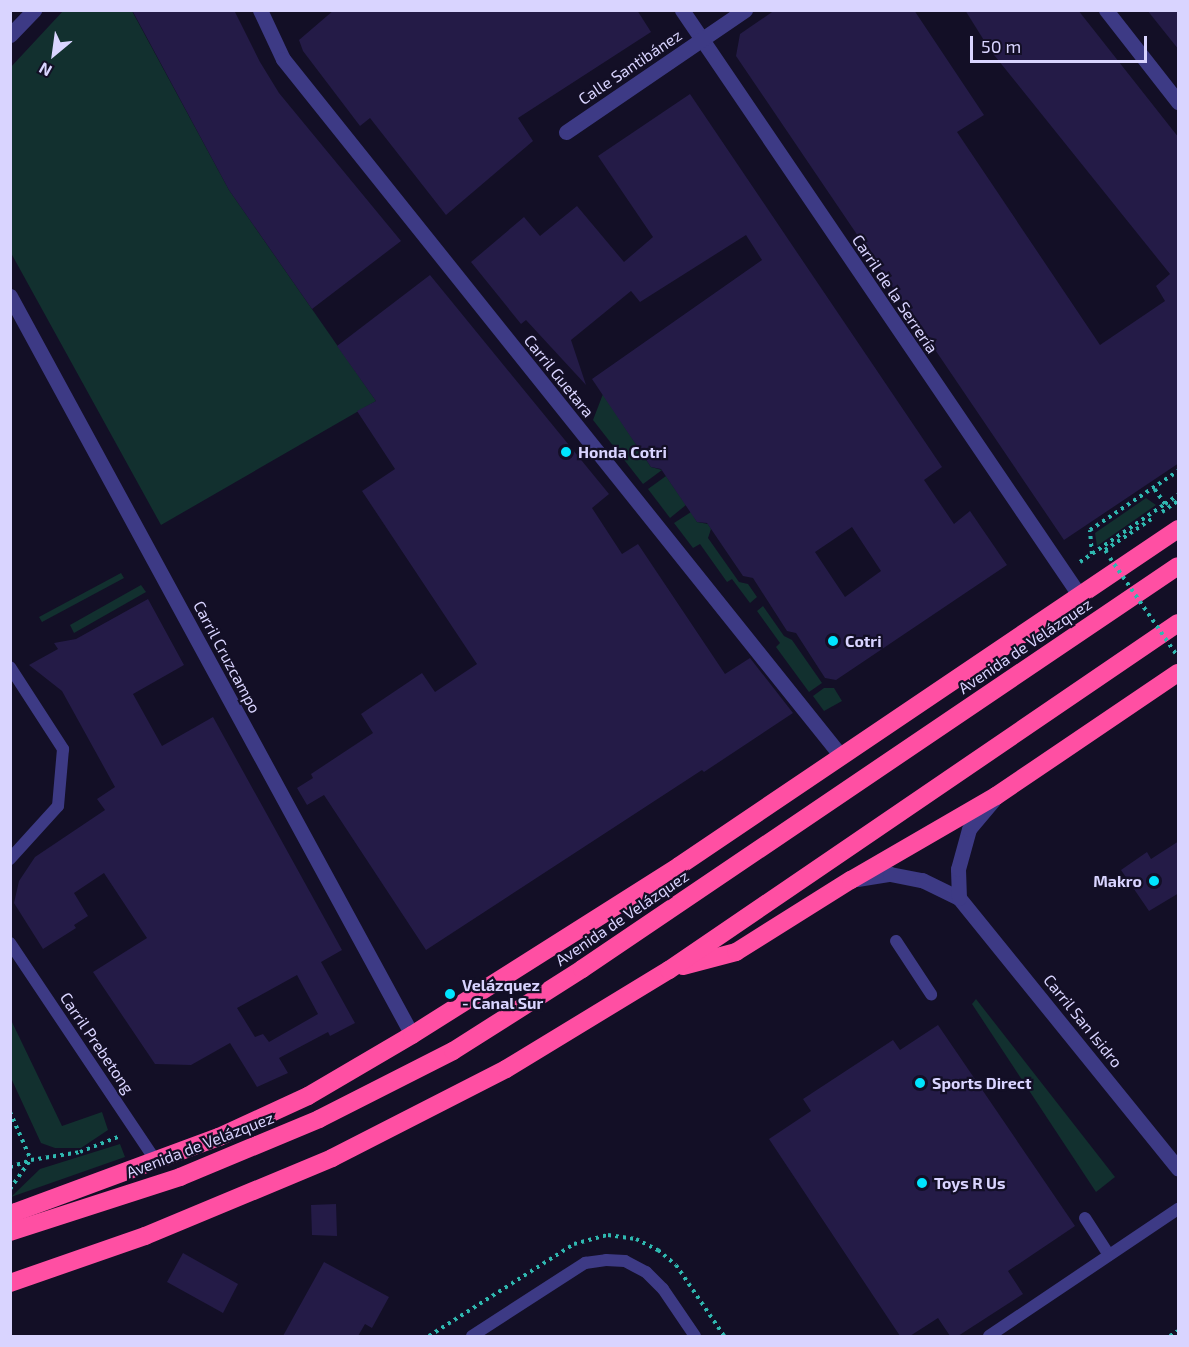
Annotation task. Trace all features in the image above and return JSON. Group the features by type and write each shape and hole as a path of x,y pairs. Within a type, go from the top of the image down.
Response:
{"highway":[{"path":"10,1216 219,1137 308,1095 412,1035 679,866 1179,529"},
{"name":"Avenida de Velázquez","path":"10,1232 180,1177 319,1119 453,1051 592,962 1179,566"},
{"path":"10,1283 145,1236 332,1158 506,1069 669,970 1179,622"},
{"path":"669,970 736,952 851,880 996,796 1179,673"}],"street":[{"path":"10,35 34,10"},
{"name":"Carril Guetara","path":"260,10 283,59 841,756"},
{"name":"Carril de la Serrería","path":"682,10 1080,596"},
{"name":"Calle Santibánez","path":"566,132 745,10"},
{"path":"1107,10 1179,102"},
{"name":"Carril Cruzcampo","path":"10,296 412,1035"},
{"path":"851,880 890,874 922,880 959,898 958,869 969,829 996,796"},
{"name":"Carril San Isidro","path":"959,898 1179,1168"}],"lane":[{"path":"10,667 63,749 58,806 10,860"},
{"path":"896,941 931,994"},
{"name":"Carril Prebetong","path":"10,943 156,1161"},
{"path":"989,1336 1179,1209"},
{"path":"1085,1218 1109,1255"},
{"path":"472,1336 585,1263 606,1260 625,1261 646,1272 663,1289 695,1336"}],"path":[{"path":"1179,471 1090,530 1092,554 1179,495"},
{"path":"1154,488 1165,504"},
{"path":"1110,558 1179,657"},
{"path":"10,1112 31,1160"},
{"path":"10,1167 31,1160 80,1152 116,1136 126,1142"},
{"path":"10,1189 31,1160"},
{"path":"1170,1336 1179,1331"}],"green space":[{"path":"63,11 132,11 229,190 376,401 161,525 11,253 10,68"},
{"path":"603,394 651,467 662,470 643,484 593,420"},
{"path":"666,476 686,505 670,518 648,489"},
{"path":"1146,498 1156,505 1097,546 1095,533"},
{"path":"691,512 697,522 708,524 711,529 708,538 739,582 748,584 757,597 750,603 732,579 727,582 700,544 693,548 674,523"},
{"path":"121,573 124,578 42,622 39,617"},
{"path":"141,585 146,592 74,633 70,625"},
{"path":"763,606 784,636 792,640 822,683 809,692 776,647 780,643 757,611"},
{"path":"824,688 834,688 842,701 824,711 813,696"},
{"path":"976,999 1115,1177 1096,1192 972,1004"},
{"path":"11,1020 62,1126 102,1112 108,1130 81,1148 55,1148 41,1143 11,1078"},
{"path":"120,1144 125,1157 11,1197 40,1169"}],"building":[{"path":"132,10 234,10 260,62 279,93 401,241 312,309 229,190"},
{"path":"334,10 637,10 651,32 518,118 533,141 446,215 370,118 360,126 303,51 299,40"},
{"path":"775,10 914,10 984,115 957,132 1100,345 1165,301 1156,286 1170,274 990,50 965,10 1078,10 1179,138 1179,463 1064,540 736,56 740,34"},
{"path":"1147,10 1179,10 1179,50"},
{"path":"690,94 942,467 924,480 954,524 970,511 1007,565 836,680 825,678 796,633 787,631 753,578 743,576 707,523 697,522 661,469 651,467 592,379 762,260 746,235 640,302 631,291 571,340 586,385 526,320 521,324 471,262 524,217 540,236 577,206 624,262 653,237 598,156","holes":["852,527 881,571 845,597 815,552"]},
{"path":"430,275 609,494 592,508 622,554 638,544 725,674 750,658 793,713 426,950 324,795 307,805 297,788 313,778 311,774 373,733 361,714 422,673 435,692 477,664 362,491 395,469 357,411 376,401 337,346"},
{"path":"148,599 184,665 133,694 162,746 213,717 342,950 321,962 355,1023 330,1036 328,1032 279,1058 288,1073 257,1087 230,1043 191,1065 155,1064 93,972 147,938 104,873 74,893 88,916 74,925 76,928 43,949 14,903 19,881 35,857 105,810 97,799 115,787 62,691 29,665 58,649 54,643 76,639","holes":["297,975 318,1014 269,1042 263,1034 255,1037 237,1008"]},
{"name":"Makro","path":"1179,841 1179,893 1149,911 1121,870 1147,852 1151,859"},
{"name":"Toys R Us","path":"938,1025 1075,1226 1008,1271 1023,1294 958,1336 950,1336 938,1318 910,1336 900,1336 769,1139 811,1111 803,1099 893,1040 900,1050"},
{"path":"336,1204 337,1236 312,1235 311,1205"},
{"path":"183,1253 238,1284 223,1313 167,1282"},
{"path":"324,1262 389,1297 372,1328 365,1324 358,1336 283,1336"}],"place":[{"name":"Honda Cotri","path":"566,452"},
{"name":"Cotri","path":"833,641"},
{"name":"Makro","path":"1154,881"},
{"name":"Velázquez - Canal Sur","path":"450,994"},
{"name":"Sports Direct","path":"920,1083"},
{"name":"Toys R Us","path":"922,1183"}]}
